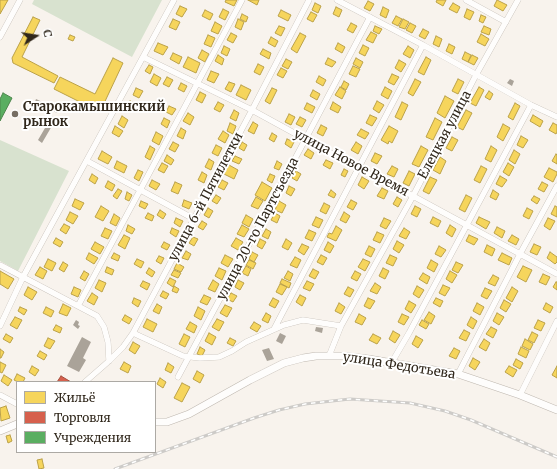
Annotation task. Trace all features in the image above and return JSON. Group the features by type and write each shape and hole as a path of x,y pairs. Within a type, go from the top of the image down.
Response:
{"main road":[{"name":"улица Федотьева","path":"156,422 167,422 189,414 284,363 316,356 369,359 458,374 520,395 557,410"},
{"path":"0,431 16,424"}],"street":[{"path":"0,37 20,0"},
{"path":"0,326 23,277 174,0"},
{"path":"78,306 242,0"},
{"name":"улица 6-й Пятилетки","path":"86,381 123,347 133,333 309,0"},
{"path":"337,0 423,45 531,105 557,117"},
{"path":"466,0 506,22"},
{"name":"Елецкая улица","path":"329,356 341,326 413,196 476,75 518,0"},
{"name":"улица 20-го Партсъезда","path":"178,377 370,17"},
{"path":"274,329 423,45"},
{"name":"улица Новое Время","path":"143,56 252,110 305,140 413,196 557,274"},
{"path":"392,362 531,105"},
{"path":"87,161 194,219"},
{"path":"458,374 557,186"},
{"path":"0,265 97,316 104,327 108,342 109,361"},
{"path":"133,333 183,356 200,358 219,357 284,324 303,320 341,326"},
{"path":"520,395 557,321"},
{"path":"0,395 16,403"}],"green space":[{"path":"34,0 162,0 132,57 32,4"},
{"path":"0,140 69,171 18,271 0,261"}],"building: Жильё":[{"path":"0,0 8,0 0,14"},
{"path":"226,0 237,0 234,6 225,2"},
{"path":"248,0 259,0 257,5"},
{"path":"437,0 446,0 443,6 436,2"},
{"path":"497,0 507,5 503,11 494,6"},
{"path":"368,1 374,4 370,11 364,8"},
{"path":"315,3 321,6 318,13 312,10"},
{"path":"453,3 460,7 457,13 449,9"},
{"path":"180,6 187,9 182,17 176,14"},
{"path":"336,7 342,10 339,17 333,14"},
{"path":"383,7 389,10 386,18 380,15"},
{"path":"223,9 229,12 225,20 219,17"},
{"path":"467,9 474,12 470,20 464,17"},
{"path":"205,10 213,14 210,20 202,16"},
{"path":"281,10 291,15 288,21 278,16"},
{"path":"311,12 317,15 313,22 307,19"},
{"path":"242,14 248,17 246,22 240,19"},
{"path":"481,15 486,17 483,23 479,21"},
{"path":"396,16 402,19 398,26 392,23"},
{"path":"33,17 40,20 22,57 58,76 54,83 13,63 12,58"},
{"path":"173,19 180,22 176,30 169,27"},
{"path":"238,19 244,22 241,30 235,27"},
{"path":"403,19 409,22 405,29 399,27"},
{"path":"215,22 222,26 218,34 211,31"},
{"path":"351,23 357,26 353,33 347,30"},
{"path":"410,23 416,26 412,33 406,30"},
{"path":"279,26 285,28 281,36 275,33"},
{"path":"375,26 382,29 379,34 373,31"},
{"path":"484,26 491,29 489,35 481,32"},
{"path":"423,29 429,32 425,39 419,36"},
{"path":"371,32 377,35 373,43 366,40"},
{"path":"231,33 237,36 233,43 227,40"},
{"path":"300,33 306,36 297,53 291,49"},
{"path":"481,34 489,39 485,46 477,42"},
{"path":"70,35 75,37 73,41 68,39"},
{"path":"208,35 215,38 211,47 204,44"},
{"path":"436,36 442,39 439,47 433,44"},
{"path":"271,37 278,41 275,47 268,43"},
{"path":"158,43 168,47 163,55 154,51"},
{"path":"338,43 345,47 342,53 335,49"},
{"path":"449,44 455,47 452,54 446,51"},
{"path":"363,45 369,48 365,56 359,53"},
{"path":"224,46 230,49 227,56 221,53"},
{"path":"408,46 414,50 410,58 403,54"},
{"path":"263,49 271,53 269,59 260,54"},
{"path":"202,50 209,54 205,62 198,58"},
{"path":"465,52 471,55 468,62 462,59"},
{"path":"173,53 182,57 179,64 170,59"},
{"path":"218,55 224,59 222,65 215,61"},
{"path":"472,55 478,58 474,65 468,62"},
{"path":"188,57 200,63 196,73 183,67"},
{"path":"426,57 431,60 424,75 418,72"},
{"path":"113,58 123,63 100,112 54,89 60,77 95,94"},
{"path":"328,58 336,62 332,67 325,64"},
{"path":"356,58 363,62 360,68 353,64"},
{"path":"286,59 292,62 288,69 282,66"},
{"path":"399,60 406,64 401,72 395,68"},
{"path":"258,64 264,67 260,75 254,72"},
{"path":"149,65 153,67 150,74 145,71"},
{"path":"353,66 360,69 356,77 349,74"},
{"path":"281,68 287,71 283,78 277,75"},
{"path":"211,71 219,74 214,83 207,80"},
{"path":"154,74 161,78 157,86 150,82"},
{"path":"392,74 399,77 394,85 388,82"},
{"path":"319,76 326,80 323,86 316,82"},
{"path":"167,77 173,80 169,87 163,84"},
{"path":"415,79 421,82 413,96 408,93"},
{"path":"458,79 464,82 458,94 452,91"},
{"path":"344,81 349,84 346,90 341,87"},
{"path":"229,82 235,84 231,92 225,89"},
{"path":"181,83 187,86 184,92 178,89"},
{"path":"241,85 251,90 246,100 236,95"},
{"path":"340,87 346,91 342,99 335,95"},
{"path":"385,87 392,91 388,99 381,95"},
{"path":"479,87 484,90 476,106 470,103"},
{"path":"136,88 143,91 139,98 133,95"},
{"path":"272,88 277,90 270,104 265,101"},
{"path":"313,90 320,94 317,100 310,96"},
{"path":"489,91 493,94 490,100 485,97"},
{"path":"200,92 206,95 202,103 196,100"},
{"path":"445,96 454,101 445,118 437,113"},
{"path":"130,101 137,104 134,110 127,107"},
{"path":"377,101 384,105 379,113 373,109"},
{"path":"218,102 224,105 220,112 214,109"},
{"path":"333,102 341,107 338,113 330,109"},
{"path":"402,102 408,105 401,120 395,117"},
{"path":"307,103 315,107 312,113 304,109"},
{"path":"515,103 520,106 513,120 508,117"},
{"path":"169,106 176,109 172,115 166,112"},
{"path":"234,110 239,113 236,121 230,118"},
{"path":"466,110 472,113 463,130 457,127"},
{"path":"188,113 194,117 190,125 183,121"},
{"path":"289,114 295,117 291,125 285,122"},
{"path":"370,115 377,118 372,126 366,123"},
{"path":"533,115 543,121 540,127 530,121"},
{"path":"122,116 128,120 124,128 118,124"},
{"path":"300,117 306,120 302,127 296,124"},
{"path":"164,118 170,121 167,128 161,124"},
{"path":"435,118 442,122 433,140 426,137"},
{"path":"253,122 258,125 254,134 248,131"},
{"path":"230,123 236,126 233,134 227,131"},
{"path":"553,123 557,125 556,134 549,130"},
{"path":"503,124 510,128 503,141 497,137"},
{"path":"321,125 327,128 323,136 317,133"},
{"path":"115,126 123,131 119,137 112,133"},
{"path":"389,126 398,131 392,143 389,141 388,144 381,140"},
{"path":"181,128 186,131 183,139 177,136"},
{"path":"361,129 369,133 365,139 357,135"},
{"path":"223,131 229,135 225,143 218,139"},
{"path":"156,132 163,136 159,145 152,141"},
{"path":"272,133 277,136 274,142 269,139"},
{"path":"521,136 528,140 523,148 517,145"},
{"path":"452,137 458,140 452,151 446,148"},
{"path":"287,139 294,142 291,148 285,144"},
{"path":"173,142 179,145 175,152 169,149"},
{"path":"242,142 247,145 244,151 239,148"},
{"path":"356,142 362,146 358,154 351,150"},
{"path":"216,145 222,148 218,156 212,153"},
{"path":"150,146 155,149 150,160 145,157"},
{"path":"421,146 428,150 419,167 412,164"},
{"path":"491,146 497,150 491,162 485,159"},
{"path":"308,149 314,153 311,159 304,155"},
{"path":"514,150 520,154 515,164 509,160"},
{"path":"102,151 112,157 108,164 98,159"},
{"path":"375,153 382,156 377,164 371,161"},
{"path":"556,154 557,155 557,164 552,161"},
{"path":"167,155 174,160 171,165 164,161"},
{"path":"235,156 242,159 239,164 232,161"},
{"path":"440,157 446,161 440,174 433,170"},
{"path":"209,159 214,162 211,170 205,167"},
{"path":"326,160 333,163 330,169 323,165"},
{"path":"117,161 127,166 124,173 114,168"},
{"path":"277,161 282,164 279,170 274,168"},
{"path":"162,163 168,166 164,173 158,170"},
{"path":"508,163 514,167 509,176 503,172"},
{"path":"229,165 238,170 234,179 224,174"},
{"path":"392,166 398,169 394,177 387,174"},
{"path":"481,166 487,169 480,183 474,180"},
{"path":"549,168 557,172 553,182 544,177"},
{"path":"344,169 348,171 345,177 341,175"},
{"path":"138,170 143,172 139,181 134,178"},
{"path":"296,171 301,174 297,181 292,178"},
{"path":"409,171 415,174 409,186 403,183"},
{"path":"202,172 207,175 204,183 198,180"},
{"path":"92,174 98,178 95,184 89,180"},
{"path":"270,174 275,176 272,183 267,180"},
{"path":"500,176 507,180 502,187 496,184"},
{"path":"362,177 369,181 364,189 358,185"},
{"path":"430,177 437,180 429,194 423,191"},
{"path":"152,180 160,184 156,190 149,186"},
{"path":"222,180 228,183 224,190 218,187"},
{"path":"108,181 115,185 112,191 105,187"},
{"path":"175,182 182,185 178,194 171,191"},
{"path":"262,182 272,188 265,201 255,195"},
{"path":"542,182 548,185 544,192 538,189"},
{"path":"289,186 295,189 291,196 286,193"},
{"path":"382,188 388,191 384,199 377,196"},
{"path":"118,189 122,191 117,199 113,196"},
{"path":"331,190 336,194 334,198 328,195"},
{"path":"493,190 499,194 496,200 490,197"},
{"path":"127,192 132,195 129,201 125,199"},
{"path":"216,195 221,198 217,204 212,201"},
{"path":"466,195 472,198 465,212 459,209"},
{"path":"534,196 540,199 537,204 531,200"},
{"path":"256,197 263,201 258,209 251,206"},
{"path":"397,197 402,200 398,207 393,204"},
{"path":"75,199 84,203 80,210 72,206"},
{"path":"184,200 192,203 189,209 182,206"},
{"path":"351,200 357,203 353,210 347,207"},
{"path":"141,201 148,204 145,209 139,206"},
{"path":"279,201 286,205 282,213 275,210"},
{"path":"324,203 330,206 326,214 320,211"},
{"path":"101,206 109,211 103,221 95,217"},
{"path":"415,206 421,209 417,217 411,214"},
{"path":"555,206 557,207 557,217 551,214"},
{"path":"208,208 213,211 209,218 204,215"},
{"path":"527,208 533,211 529,219 523,216"},
{"path":"160,210 166,214 163,219 157,215"},
{"path":"70,212 78,216 73,224 66,220"},
{"path":"344,212 350,216 346,223 340,220"},
{"path":"148,213 154,216 152,221 145,218"},
{"path":"275,213 280,216 277,223 271,220"},
{"path":"114,214 120,218 116,226 110,223"},
{"path":"246,215 253,219 249,227 242,223"},
{"path":"316,217 323,220 319,228 312,225"},
{"path":"433,217 441,221 438,227 430,223"},
{"path":"479,217 490,222 486,229 476,223"},
{"path":"176,218 183,221 180,227 174,223"},
{"path":"384,218 391,221 386,229 380,226"},
{"path":"548,218 555,221 550,230 544,226"},
{"path":"202,221 207,224 203,230 198,227"},
{"path":"64,224 70,227 66,234 60,230"},
{"path":"128,225 135,229 132,234 126,231"},
{"path":"242,225 249,229 244,237 237,234"},
{"path":"450,225 456,229 452,237 446,233"},
{"path":"336,226 342,230 336,241 327,237 329,233 332,234"},
{"path":"497,227 505,231 502,238 494,233"},
{"path":"105,228 112,231 108,239 101,236"},
{"path":"172,228 179,231 176,237 170,233"},
{"path":"404,228 410,232 406,239 399,236"},
{"path":"266,229 271,232 268,239 262,236"},
{"path":"309,230 316,233 312,241 305,238"},
{"path":"377,232 384,235 380,243 373,240"},
{"path":"124,235 130,238 125,249 118,245"},
{"path":"469,235 478,239 474,245 466,241"},
{"path":"512,235 519,239 516,245 508,241"},
{"path":"193,237 198,239 194,246 189,243"},
{"path":"56,238 63,242 60,247 53,243"},
{"path":"236,238 243,242 238,250 231,246"},
{"path":"260,239 266,242 262,249 257,246"},
{"path":"286,239 292,243 288,250 282,247"},
{"path":"397,241 404,245 399,253 393,249"},
{"path":"95,242 104,247 100,254 91,249"},
{"path":"164,242 170,245 167,250 161,247"},
{"path":"328,242 334,246 330,253 324,250"},
{"path":"302,244 309,247 304,255 298,251"},
{"path":"534,244 541,247 537,255 530,252"},
{"path":"487,245 495,249 492,256 484,252"},
{"path":"369,246 375,249 371,257 365,254"},
{"path":"439,246 446,250 441,257 435,254"},
{"path":"186,251 191,254 188,260 182,258"},
{"path":"252,252 258,255 254,262 249,259"},
{"path":"550,252 557,257 557,262 555,264 547,258"},
{"path":"89,253 98,258 94,264 86,259"},
{"path":"114,253 120,256 118,261 111,258"},
{"path":"502,253 512,258 509,265 498,260"},
{"path":"225,255 233,259 228,267 221,263"},
{"path":"321,255 327,258 323,265 317,262"},
{"path":"390,255 397,258 393,266 386,263"},
{"path":"159,256 164,258 161,264 156,261"},
{"path":"295,257 301,260 297,268 290,265"},
{"path":"48,259 56,263 52,271 44,267"},
{"path":"137,259 144,262 141,268 134,264"},
{"path":"363,259 370,262 365,271 358,267"},
{"path":"249,260 256,263 253,269 246,265"},
{"path":"431,260 438,264 434,272 427,268"},
{"path":"63,262 68,265 64,272 59,269"},
{"path":"456,262 463,265 458,273 452,270"},
{"path":"177,263 184,267 181,272 174,269"},
{"path":"246,266 251,269 248,276 242,273"},
{"path":"523,266 532,270 526,282 517,277"},
{"path":"40,267 47,271 43,279 35,275"},
{"path":"107,267 114,270 112,275 105,272"},
{"path":"149,268 155,272 152,277 146,273"},
{"path":"219,268 226,271 222,280 215,276"},
{"path":"383,268 389,271 385,279 379,276"},
{"path":"313,269 319,272 315,279 309,276"},
{"path":"174,270 181,273 178,278 171,275"},
{"path":"0,271 14,279 8,289 0,284"},
{"path":"84,271 89,274 85,281 80,278"},
{"path":"288,271 293,274 290,281 284,278"},
{"path":"355,271 361,274 357,281 351,278"},
{"path":"450,271 457,275 452,283 446,279"},
{"path":"423,273 430,277 427,284 419,279"},
{"path":"543,274 550,277 546,285 539,282"},
{"path":"493,275 499,278 495,286 488,283"},
{"path":"170,278 176,281 173,287 167,283"},
{"path":"282,279 291,283 289,288 280,283"},
{"path":"99,280 106,283 102,292 95,288"},
{"path":"213,280 219,284 215,292 208,289"},
{"path":"238,280 244,283 240,290 235,287"},
{"path":"143,281 150,284 147,290 140,286"},
{"path":"307,281 314,284 310,291 303,288"},
{"path":"557,282 557,290 553,287"},
{"path":"375,283 381,287 377,294 370,291"},
{"path":"280,284 287,287 282,295 276,292"},
{"path":"443,285 450,288 445,296 439,293"},
{"path":"174,286 179,289 177,293 172,291"},
{"path":"417,286 424,290 419,298 413,294"},
{"path":"28,287 37,292 32,300 24,295"},
{"path":"74,287 81,290 78,297 71,294"},
{"path":"348,287 354,290 350,297 344,294"},
{"path":"512,287 518,291 512,302 506,298"},
{"path":"485,288 492,291 487,299 481,296"},
{"path":"163,291 169,294 166,299 160,296"},
{"path":"92,293 98,297 94,305 87,301"},
{"path":"231,293 237,296 233,302 227,299"},
{"path":"204,295 211,298 207,305 200,302"},
{"path":"300,295 306,298 302,306 296,302"},
{"path":"134,298 141,301 138,307 132,303"},
{"path":"273,298 279,301 275,308 269,305"},
{"path":"368,298 375,301 370,309 364,306"},
{"path":"436,298 443,301 440,307 433,303"},
{"path":"504,300 511,304 506,312 500,308"},
{"path":"409,301 416,305 411,313 405,309"},
{"path":"339,303 345,307 341,314 335,311"},
{"path":"477,303 484,307 480,315 473,311"},
{"path":"546,303 553,307 550,313 543,309"},
{"path":"63,304 71,308 67,316 59,313"},
{"path":"157,304 162,307 159,314 153,311"},
{"path":"225,305 232,308 227,317 220,313"},
{"path":"20,307 27,310 24,315 18,311"},
{"path":"46,307 54,311 51,317 43,313"},
{"path":"198,307 205,311 201,320 194,316"},
{"path":"429,312 435,316 431,324 424,320"},
{"path":"266,313 271,316 268,323 262,320"},
{"path":"497,313 504,317 499,325 493,321"},
{"path":"359,314 366,318 362,325 355,322"},
{"path":"402,314 409,317 404,325 398,322"},
{"path":"125,315 132,319 129,324 122,320"},
{"path":"15,317 22,320 17,329 10,325"},
{"path":"471,317 477,321 473,329 467,325"},
{"path":"147,319 157,324 153,332 143,327"},
{"path":"217,319 224,322 219,331 212,327"},
{"path":"422,320 429,324 426,329 419,325"},
{"path":"538,320 545,323 541,331 534,328"},
{"path":"190,322 197,326 194,333 186,329"},
{"path":"254,322 261,326 257,332 250,328"},
{"path":"56,325 62,328 60,333 53,330"},
{"path":"491,327 497,330 493,338 486,334"},
{"path":"464,330 470,333 466,341 459,338"},
{"path":"393,331 400,335 395,343 389,339"},
{"path":"532,332 538,335 534,343 528,340"},
{"path":"209,333 216,337 212,345 205,341"},
{"path":"6,334 13,338 10,343 3,339"},
{"path":"184,334 190,337 185,347 179,344"},
{"path":"373,334 381,338 377,344 369,340"},
{"path":"416,336 423,340 418,348 412,344"},
{"path":"48,338 55,341 50,349 44,346"},
{"path":"230,338 236,341 233,346 227,343"},
{"path":"484,339 490,343 486,351 479,347"},
{"path":"525,339 533,344 530,350 522,346"},
{"path":"133,342 140,346 135,354 129,350"},
{"path":"200,347 205,350 202,356 197,354"},
{"path":"521,347 529,351 526,358 518,354"},
{"path":"454,348 460,351 456,359 449,356"},
{"path":"0,349 4,352 1,358 0,358"},
{"path":"40,351 47,355 44,360 37,356"},
{"path":"473,358 480,362 475,370 469,366"},
{"path":"516,359 523,363 520,369 513,365"},
{"path":"0,362 6,365 2,373 0,372"},
{"path":"124,362 131,366 128,373 120,369"},
{"path":"168,363 174,367 171,373 165,370"},
{"path":"32,366 39,370 35,376 29,372"},
{"path":"509,366 517,370 513,377 505,372"},
{"path":"557,366 557,378 552,375"},
{"path":"197,371 204,375 200,383 193,379"},
{"path":"17,374 25,378 24,381 14,380"},
{"path":"4,375 12,380 8,386 1,381"},
{"path":"160,378 166,382 163,388 157,384"},
{"path":"182,383 190,387 182,402 174,398"},
{"path":"6,406 10,418 1,421 0,408"},
{"path":"10,435 12,441 8,443 6,436"},
{"path":"42,459 44,468 39,469 37,460"}],"building: Торговля":[{"path":"61,376 69,381 58,381"}],"building: Учреждения":[{"path":"3,93 12,98 0,121 0,99"}],"building: Прочее":[{"path":"510,79 514,81 512,86 507,83"},
{"path":"36,99 59,110 57,113 35,102"},
{"path":"52,116 56,119 42,143 38,140"},
{"path":"76,320 79,322 78,325 80,326 78,329 73,325"},
{"path":"316,327 323,328 322,333 315,331"},
{"path":"280,333 286,336 282,344 276,341"},
{"path":"82,337 91,342 83,358 86,360 79,372 67,366"},
{"path":"269,348 274,359 267,361 262,350"}],"railway":[{"path":"115,469 279,410 305,404 350,399 410,403 445,411 471,420 557,457"}],"place":[{"name":"Старокамышинский рынок","path":"15,114"}]}
